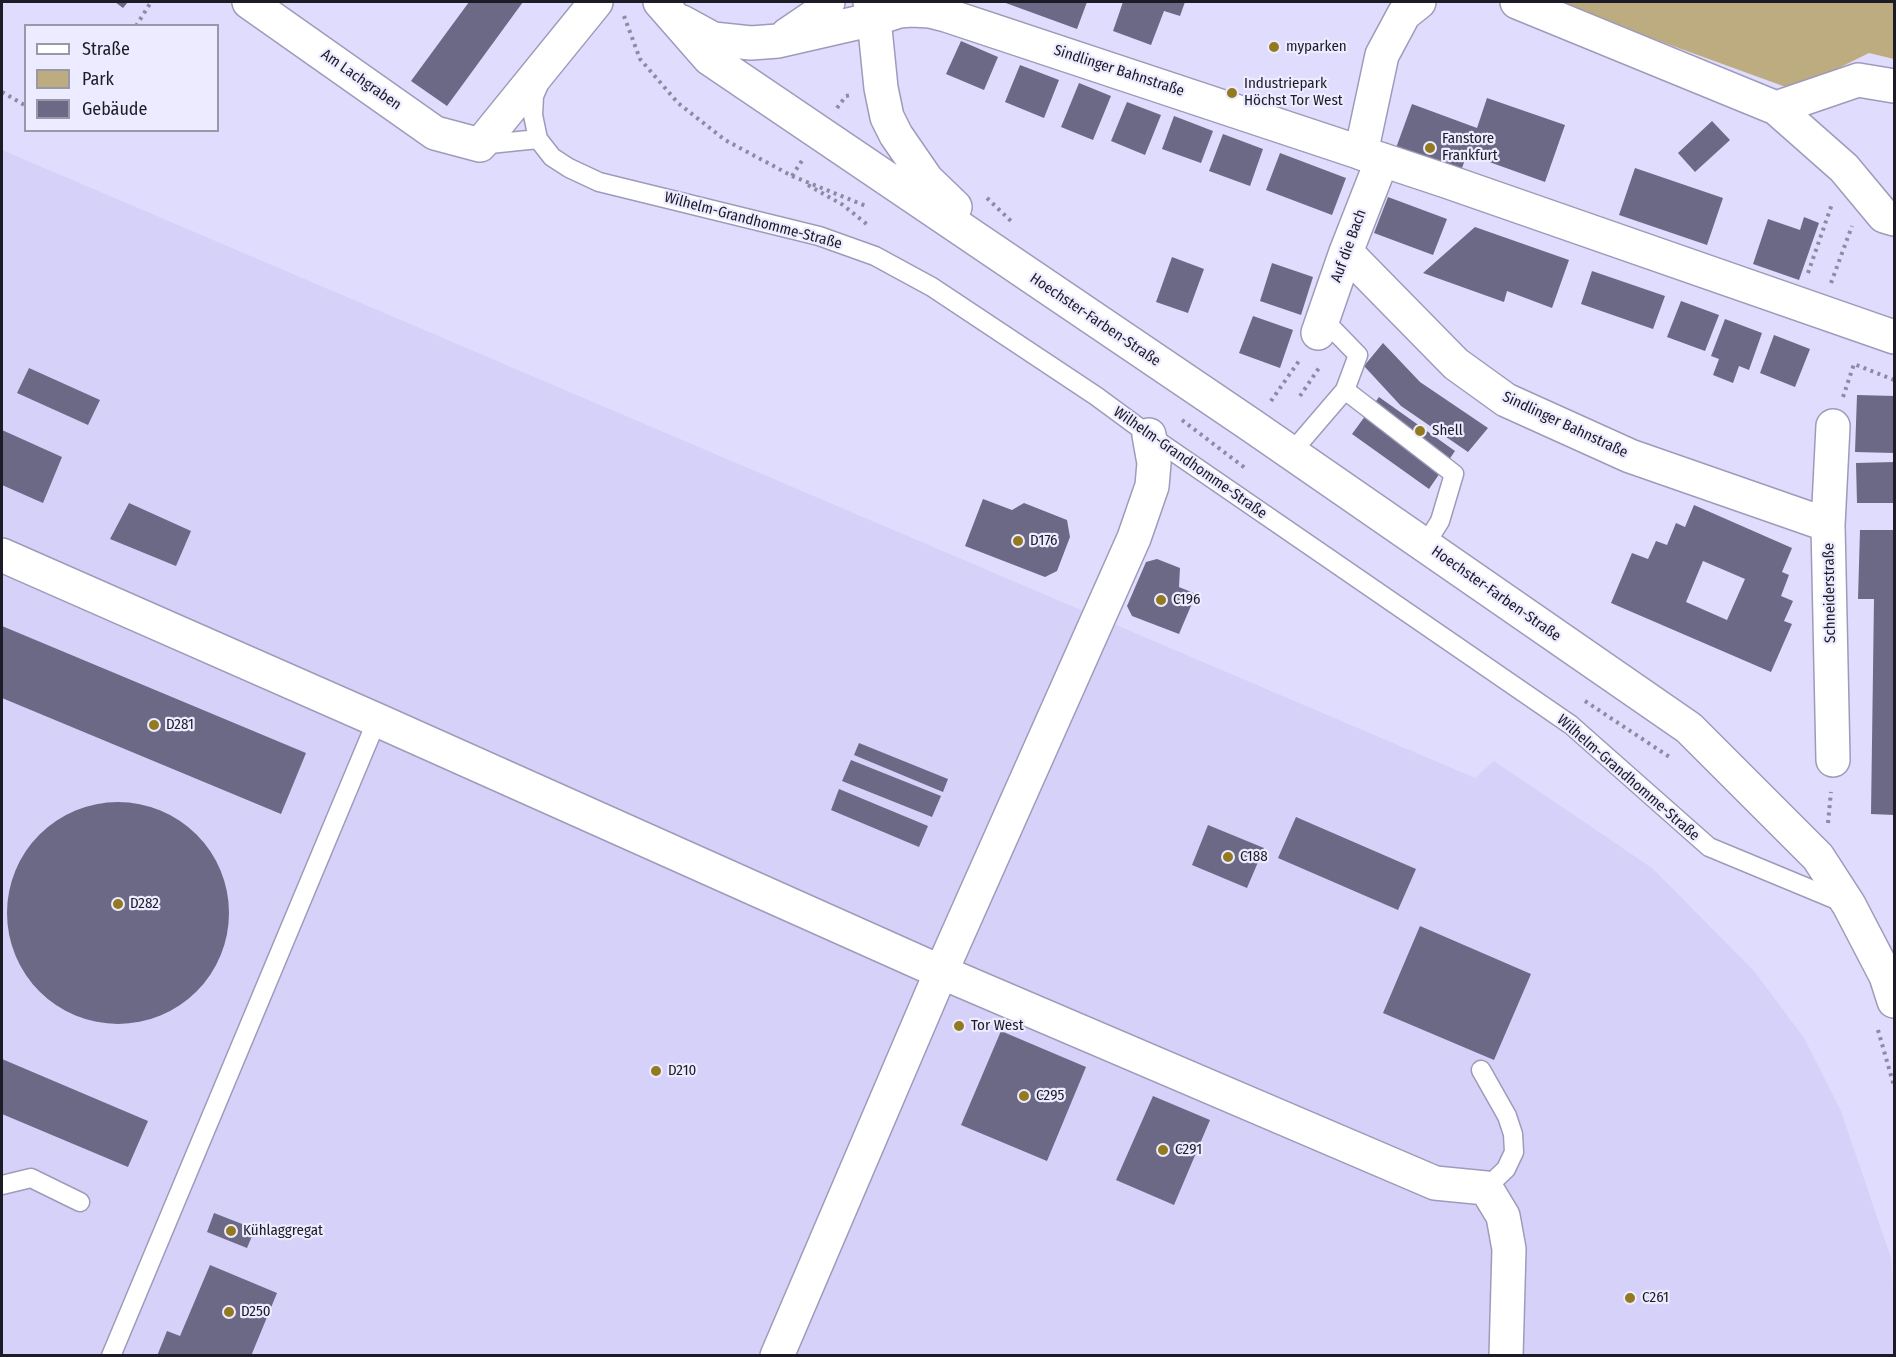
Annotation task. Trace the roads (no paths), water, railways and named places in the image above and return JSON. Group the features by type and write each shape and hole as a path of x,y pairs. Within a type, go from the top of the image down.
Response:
{"street":[{"name":"Am Lachgraben","path":"249,2 435,133 480,145"},
{"path":"778,41 815,16 828,2"},
{"path":"1372,157 1382,55 1404,14 1419,2"},
{"path":"1517,2 1776,108 1844,168 1884,216 1894,219"},
{"path":"480,145 559,46 609,6"},
{"name":"Sindlinger Bahnstraße","path":"665,8 713,39 751,43 778,41 872,10 930,11 946,15 1372,157 1894,337"},
{"name":"Hoechster-Farben-Straße","path":"665,8 709,58 1251,425 1689,728 1818,856 1849,905 1886,976 1894,1001"},
{"name":"Hoechster-Farben-Straße","path":"872,10 881,88 887,117 896,135 927,180 1017,267"},
{"path":"1776,108 1858,81 1894,86"},
{"name":"Auf die Bach","path":"1321,338 1372,157"},
{"name":"Sindlinger Bahnstraße","path":"1346,252 1456,364 1506,400 1630,456 1828,525"},
{"name":"Schneiderstraße","path":"1833,426 1828,525 1833,760"},
{"path":"777,1356 941,972 1134,538 1152,486 1154,463 1149,435"},
{"path":"2,555 941,972 1435,1183 1486,1188 1503,1216 1509,1249 1506,1356"}],"lane":[{"path":"480,145 538,139 534,116 534,96 559,46"},
{"name":"Wilhelm-Grandhomme-Straße","path":"538,139 552,157 599,182 819,236 875,256 932,287 1096,396 1149,435 1571,725 1709,848 1849,905"},
{"path":"1291,453 1345,390 1358,356 1321,338"},
{"path":"1345,390 1454,474 1440,521 1425,545"},
{"path":"111,1356 377,720"},
{"path":"1481,1070 1508,1116 1513,1134 1514,1152 1506,1169 1486,1188"},
{"path":"2,1185 31,1178 80,1202"}],"place":[{"name":"myparken","path":"1274,47"},
{"name":"Industriepark Höchst Tor West","path":"1232,93"},
{"name":"Fanstore Frankfurt","path":"1430,148"},
{"name":"Shell","path":"1420,431"},
{"name":"D176","path":"1018,541"},
{"name":"C196","path":"1161,600"},
{"name":"D281","path":"154,725"},
{"name":"C188","path":"1228,857"},
{"name":"D282","path":"118,904"},
{"name":"Tor West","path":"959,1026"},
{"name":"D210","path":"656,1071"},
{"name":"C295","path":"1024,1096"},
{"name":"C291","path":"1163,1150"},
{"name":"Kühlaggregat","path":"231,1231"},
{"name":"C261","path":"1630,1298"},
{"name":"D250","path":"229,1312"}]}
